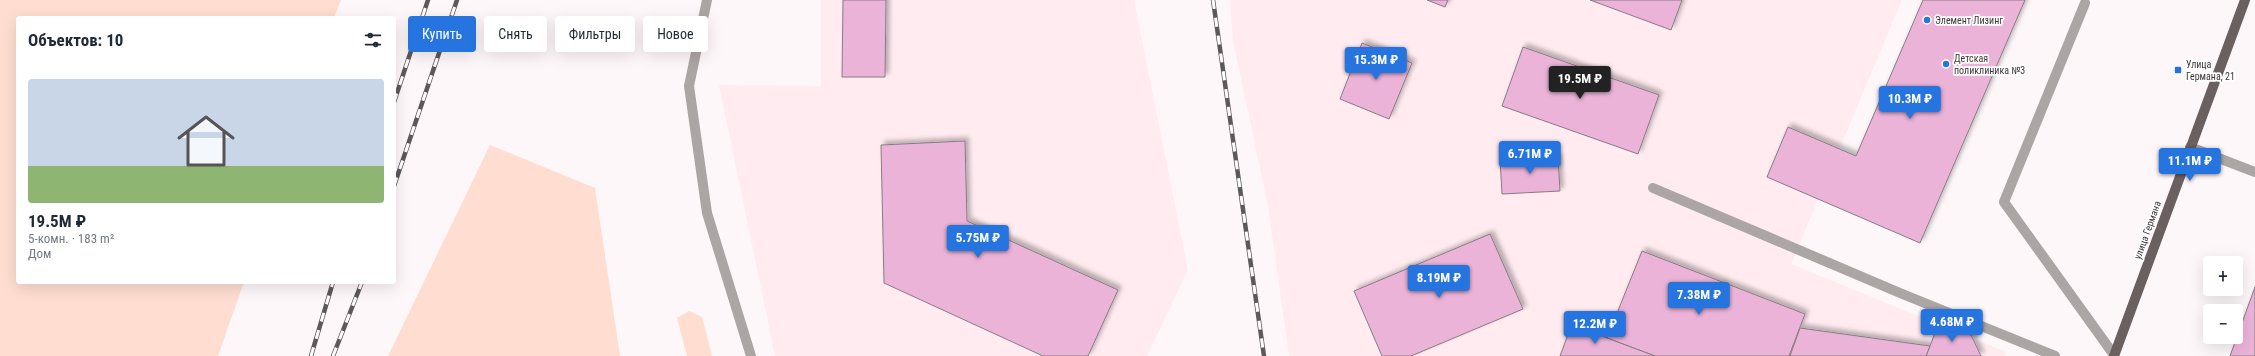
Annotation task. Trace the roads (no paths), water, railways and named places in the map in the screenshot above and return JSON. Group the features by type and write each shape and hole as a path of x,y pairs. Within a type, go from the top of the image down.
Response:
{"main road":[{"name":"улица Германа","path":"2114,356 2245,0"}],"lane":[{"path":"707,0 689,86 707,213 751,356"},
{"path":"2085,3 2004,202 2114,356"},
{"path":"2190,147 2255,172"},
{"path":"1653,188 1900,293 2055,356"}],"railway":[{"path":"396,96 428,0"},
{"path":"396,180 457,0"},
{"path":"1213,0 1264,356"},
{"path":"311,356 332,284"},
{"path":"333,356 361,284"}],"place":[{"name":"Элемент Лизинг","path":"1927,20"},
{"name":"Детская поликлиника №3","path":"1946,64"},
{"name":"Улица Германа, 21","path":"2178,70"}]}
